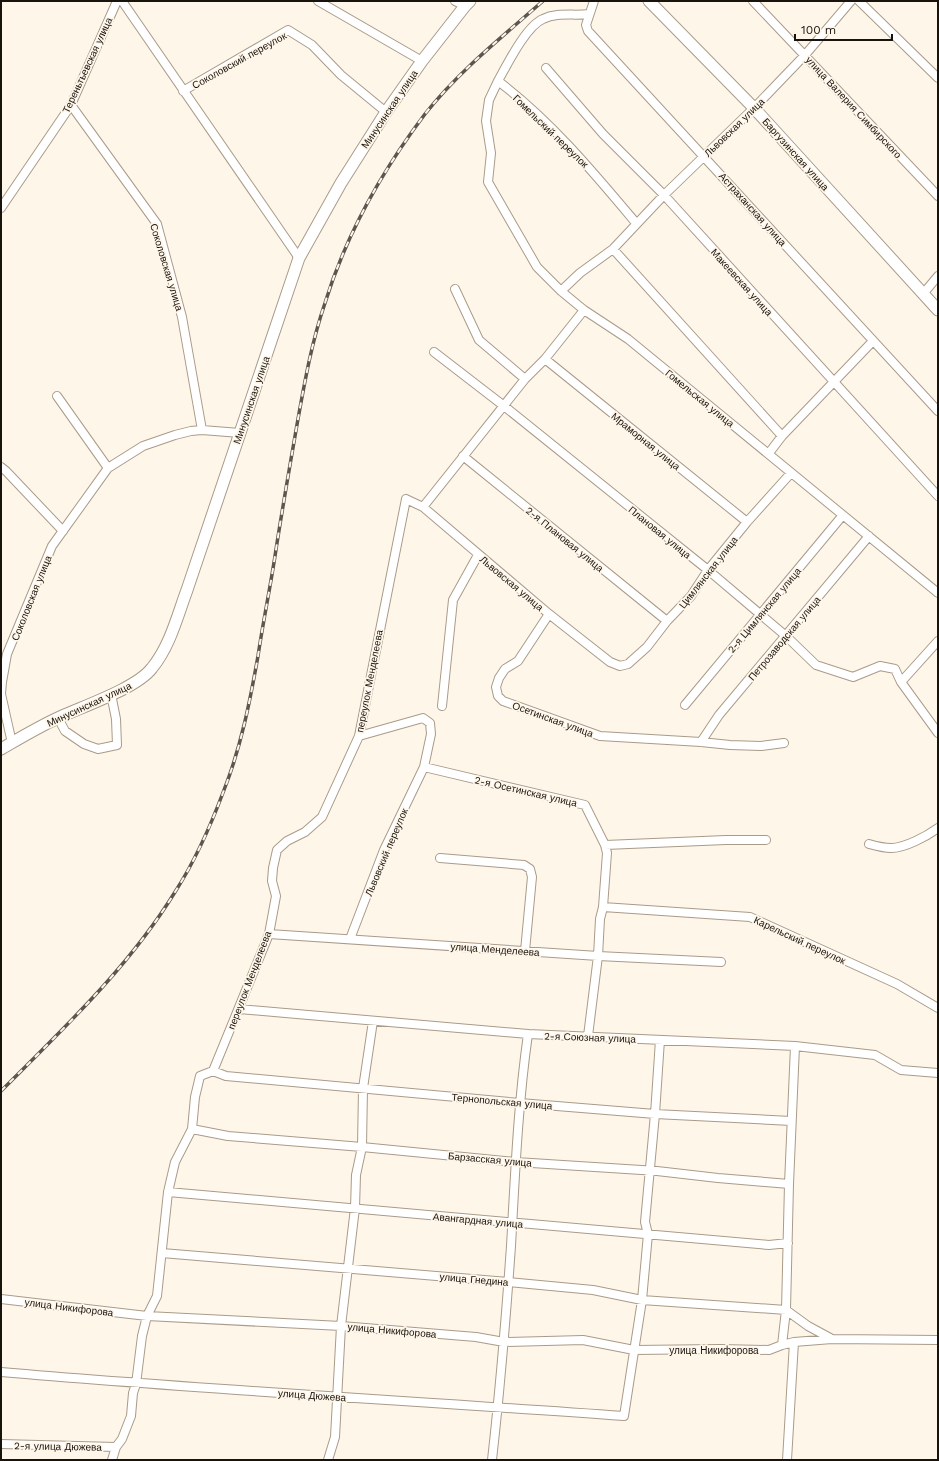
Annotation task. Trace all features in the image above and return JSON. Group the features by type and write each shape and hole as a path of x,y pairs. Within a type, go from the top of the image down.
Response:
{"main road":[{"name":"Баргузинская улица","path":"649,1 754,108 938,310"},
{"name":"Минусинская улица","path":"1,749 58,718 134,683 151,670 161,657 168,642 299,258 341,183 386,112 463,3"}],"street":[{"name":"Тереньтьевская улица","path":"1,208 70,105 117,1"},
{"name":"Соколовский переулок","path":"122,1 299,258"},
{"path":"318,1 422,61"},
{"name":"Астраханская улица","path":"594,1 586,25 588,31 938,411"},
{"name":"улица Валерия Симбирского","path":"753,1 938,196"},
{"name":"Львовская улица","path":"561,291 580,273 613,249 664,195 754,108 805,55 851,1"},
{"path":"859,1 938,78"},
{"path":"498,82 514,52 530,30 542,19 561,15 589,14"},
{"name":"Соколовский переулок","path":"184,91 288,30 312,45 341,75 386,112"},
{"name":"Макеевская улица","path":"546,68 603,134 664,195 938,496"},
{"name":"Гомельская улица","path":"498,82 489,100 486,121 491,153 488,182 537,267 561,291 584,310 628,339 938,593"},
{"name":"Гомельский переулок","path":"498,82 519,98 588,166 636,223"},
{"name":"Соколовская улица","path":"70,105 157,224 182,317 202,430"},
{"path":"613,249 782,436"},
{"path":"923,294 938,276"},
{"path":"455,289 479,340 525,379"},
{"path":"423,507 525,379 545,359 584,310"},
{"path":"769,453 782,436 873,341"},
{"name":"Плановая улица","path":"434,352 504,406 708,570 786,636 816,666 853,677 880,666 895,669 901,682"},
{"name":"Мраморная улица","path":"545,359 747,522"},
{"path":"57,396 108,468"},
{"name":"Соколовская улица","path":"12,743 1,694 8,654 48,555 62,531 108,468 143,446 175,435 202,430 240,433"},
{"name":"2-я Плановая улица","path":"463,456 667,621"},
{"path":"1,468 6,471 62,531"},
{"name":"Цимлянская улица","path":"620,666 628,664 647,647 667,621 691,596 708,570 747,522 791,473"},
{"name":"Львовская улица","path":"406,499 423,507 549,614 610,662 620,666"},
{"name":"переулок Менделеева","path":"213,1071 269,934 276,896 272,881 277,850 287,841 305,832 322,817 359,736 406,499"},
{"name":"2-я Цимлянская улица","path":"684,705 843,514"},
{"name":"Петрозаводская улица","path":"701,742 719,715 869,536"},
{"path":"442,706 453,600 478,555"},
{"name":"Осетинская улица","path":"549,614 518,661 505,669 499,678 496,687 498,696 503,701 600,736 730,745 761,746 784,743"},
{"path":"938,641 901,682 938,733"},
{"path":"58,718 66,731 84,744 98,749 117,745 116,718 111,694"},
{"name":"Львовский переулок","path":"350,939 384,850 424,766 431,734 430,723 423,718 359,736"},
{"name":"2-я Осетинская улица","path":"424,766 585,805 605,845"},
{"path":"869,844 893,848 905,845 929,835 938,828"},
{"path":"588,1036 598,956 600,919 603,907 607,853 605,845 718,840 766,840"},
{"path":"440,858 524,865 530,869 532,877 525,951"},
{"name":"Карельский переулок","path":"603,907 750,917 897,984 938,1008"},
{"name":"улица Менделеева","path":"269,934 598,956 721,962"},
{"name":"2-я Союзная улица","path":"239,1009 528,1034 794,1046 876,1055 901,1070 938,1073"},
{"path":"328,1460 335,1437 341,1326 355,1208 356,1175 362,1147 363,1088 373,1021"},
{"path":"492,1460 504,1342 520,1103 528,1034"},
{"path":"634,1350 642,1300 648,1234 645,1222 660,1040"},
{"path":"782,1345 786,1310 794,1046"},
{"path":"112,1460 116,1447 122,1440 131,1416 142,1336 147,1316 157,1296 168,1192 175,1162 192,1129 195,1097 200,1076 213,1071"},
{"name":"Тернопольская улица","path":"213,1071 226,1076 520,1103 655,1114 791,1121"},
{"name":"Барзасская улица","path":"192,1129 228,1136 516,1162 649,1170 789,1184"},
{"name":"Авангардная улица","path":"168,1192 769,1245 788,1243"},
{"name":"улица Гнедина","path":"162,1253 593,1290 642,1300 786,1310"},
{"name":"улица Никифорова","path":"1,1298 147,1316 341,1326 476,1337 504,1342 583,1340 634,1350 769,1350 794,1342 832,1339 938,1340"},
{"path":"786,1310 808,1326 832,1339"},
{"path":"787,1460 794,1342"},
{"name":"улица Дюжева","path":"1,1372 136,1384 624,1416 634,1350"},
{"name":"2-я улица Дюжева","path":"1,1444 116,1447"}],"railway":[{"path":"1,1091 71,1021 116,972 157,920 196,855 214,816 230,774 244,724 252,690 309,361 320,317 343,253 380,181 394,158 425,114 466,69 543,1"}]}
